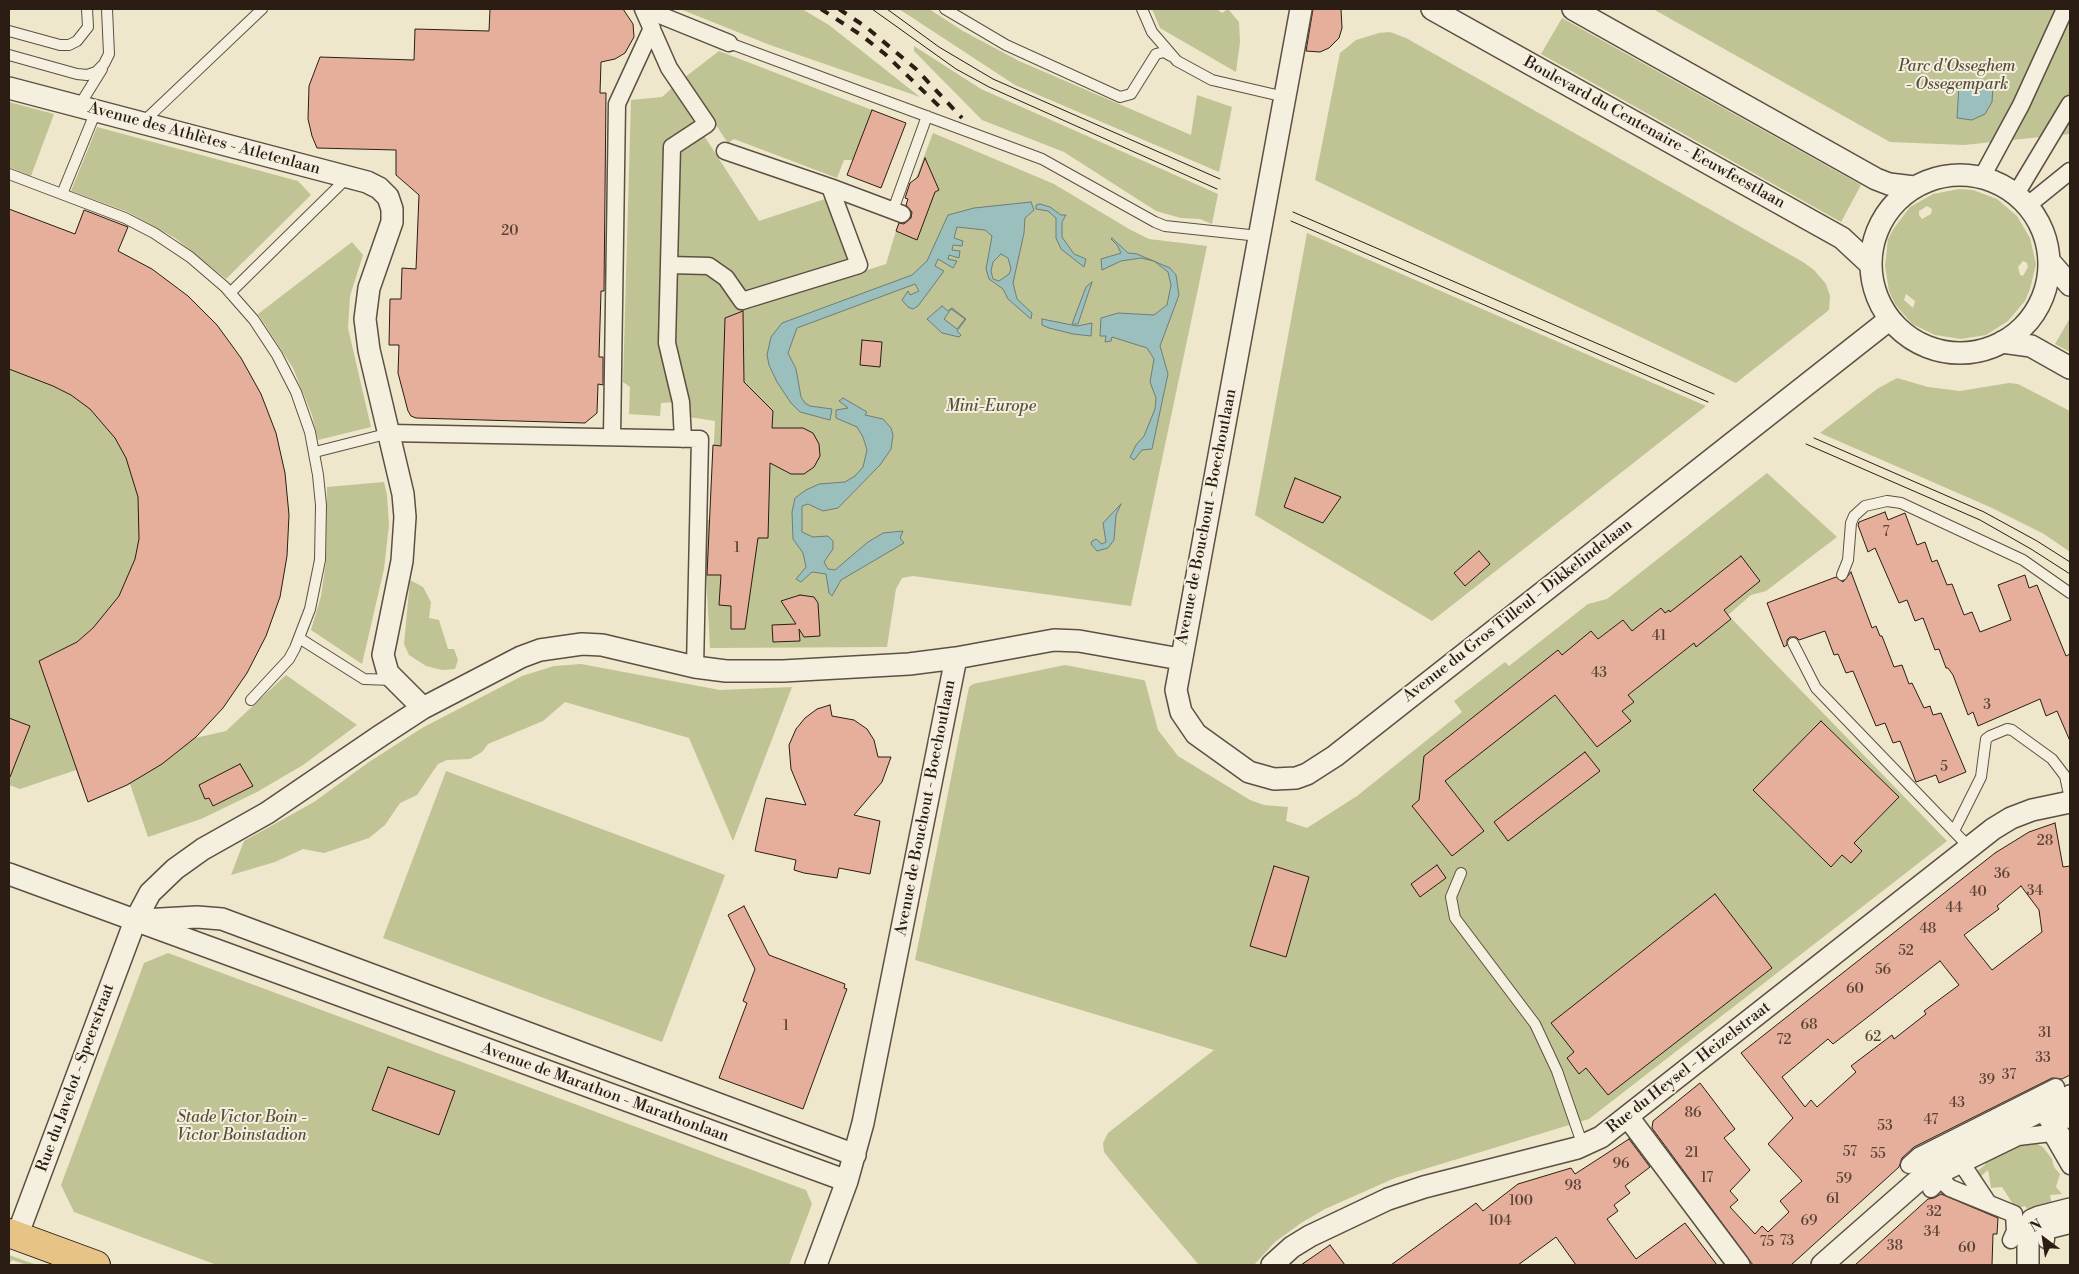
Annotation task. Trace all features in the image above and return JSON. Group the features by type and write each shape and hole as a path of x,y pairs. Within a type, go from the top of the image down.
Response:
{"main road":[{"path":"13,1234 96,1265"}],"street":[{"path":"644,9 669,68 707,124 672,147 667,343 682,402 682,439"},
{"path":"644,9 729,43"},
{"name":"Avenue de Bouchout - Boechoutlaan","path":"816,1265 855,1155 956,658 1054,640 1079,641 1180,659 1301,9"},
{"name":"Boulevard du Centenaire - Eeuwfeestlaan","path":"1432,9 1842,238 1871,265"},
{"path":"1573,9 1876,179 1889,184 1914,187"},
{"path":"1982,177 2021,105 2065,9"},
{"path":"612,437 617,104 652,28"},
{"name":"Avenue des Athlètes - Atletenlaan","path":"9,88 348,177 378,188 390,203 392,222 369,288 365,319 369,350 390,433"},
{"path":"2022,199 2070,104"},
{"path":"725,151 898,212"},
{"path":"2022,199 2070,172"},
{"path":"1958,174 1982,177 1994,181 2022,199 2044,231 2050,262 2048,278 2037,309 2028,322 2002,342 1973,352 1942,351 1913,340 1890,319 1876,293 1871,265 1876,234 1882,220 1896,202 1914,187 1943,176 1958,174"},
{"path":"669,265 709,266 726,278 742,301 859,265 830,188"},
{"path":"2050,262 2070,285"},
{"name":"Avenue du Gros Tilleul - Dikkelindelaan","path":"1180,659 1176,690 1177,701 1187,723 1196,734 1249,772 1262,778 1285,779 1307,774 1372,726 1890,319"},
{"path":"2002,342 2031,346 2070,368"},
{"path":"424,708 393,680 384,664 383,655 402,561 405,517 403,494 390,433 700,439 695,667"},
{"name":"Rue du Javelot - Speerstraat","path":"13,1234 135,921 150,893 175,869 203,849 292,797 424,708 520,657 561,646 582,644 602,645 695,667 726,671 879,667 956,658"},
{"name":"Rue du Heysel - Heizelstraat","path":"1272,1265 1292,1247 1310,1236 1388,1199 1424,1187 1582,1146 1601,1137 1993,829 2011,818 2070,800"},
{"name":"Avenue de Marathon - Marathonlaan","path":"9,874 847,1181"},
{"name":"Avenue de Marathon - Marathonlaan","path":"135,921 197,917 222,920 855,1155"},
{"path":"364,1004 375,976"},
{"path":"2061,1106 2070,1153"},
{"path":"1926,1171 2061,1106"},
{"path":"1822,1265 1938,1163 2061,1106"},
{"path":"1628,1116 1739,1265"},
{"path":"1926,1171 1948,1171 2018,1137 2051,1133 2070,1166"},
{"path":"1962,1164 1988,1203"},
{"path":"1926,1171 1950,1188 2014,1214 2015,1234"},
{"path":"2028,1265 2028,1231 2032,1220 2070,1209"},
{"path":"2043,1234 2070,1225"}],"lane":[{"path":"9,31 60,46 69,45 77,41 88,27 87,9"},
{"path":"62,194 87,109 109,54 107,9"},
{"path":"142,123 262,9"},
{"path":"944,9 1006,45 1120,97 1131,94 1156,54 1164,52 1212,80 1285,98"},
{"path":"1142,9 1152,32 1171,56"},
{"path":"729,43 1042,159 1165,226 1259,236"},
{"path":"9,56 82,74 96,72 104,64"},
{"path":"898,212 927,116"},
{"path":"9,174 125,218 154,233 190,258 230,293 258,326 287,373 303,412 314,452 321,506 320,560 310,609 300,638 289,659 251,700"},
{"path":"230,293 348,177"},
{"path":"314,452 390,433"},
{"path":"1842,575 1848,560 1851,523 1854,516 1865,506 1887,500 1901,503 2023,560 2070,593"},
{"path":"300,638 364,679 393,680"},
{"path":"1793,643 1816,688 1970,847"},
{"path":"1954,831 1981,777 1986,740 2004,730 2012,730 2052,759 2065,776 2070,800"},
{"path":"1461,873 1451,897 1455,918 1534,1024 1557,1071 1582,1146"}],"green space":[{"path":"680,9 802,9 829,25 920,97 770,45"},
{"path":"899,9 929,9 963,31 1019,61 1191,135 1197,95 1232,107 1219,172 1015,85"},
{"path":"1152,9 1217,9 1222,13 1228,9 1239,22 1240,42 1236,72 1160,28"},
{"name":"Parc d'Osseghem - Ossegempark","path":"1653,9 2070,9 2070,134 1964,145 1890,142"},
{"path":"1562,18 1861,185 1841,222 1541,54"},
{"path":"1390,32 1406,38 1803,262 1814,270 1826,284 1830,296 1829,310 1736,383 1315,180 1340,53 1356,40 1379,33"},
{"path":"914,46 981,89 1218,194 1212,224 1200,219 1181,218 1156,211 1064,152 982,120 914,51"},
{"path":"719,51 872,110 853,160 844,160 837,178 734,139 728,143 684,78"},
{"path":"673,87 697,123 666,143 675,402 661,403 660,416 629,414 630,387 623,382 631,100 662,97"},
{"path":"9,102 54,114 31,176 9,167"},
{"path":"97,127 298,181 311,195 226,279 175,238 128,212 71,191"},
{"name":"Mini-Europe","path":"933,133 1054,184 1149,239 1207,246 1131,606 913,576 902,578 896,589 887,647 710,648 706,575 707,520 710,520 715,421 689,417 671,343 674,269 707,269 727,286 742,310 754,307 737,277 711,258 674,259 678,153 703,134 759,221 828,198 858,273 886,264 896,231"},
{"path":"1959,189 1973,190 1997,199 2017,216 2030,238 2036,264 2025,301 2008,321 1986,335 1961,339 1935,335 1912,324 1895,304 1889,291 1885,266 1888,239 1910,207 1933,194","holes":["1927,206 1932,209 1931,214 1922,219 1919,211","2023,261 2027,263 2028,267 2023,276 2020,275 2018,267","1906,294 1915,301 1913,308 1904,300"]},
{"path":"9,209 75,234 84,210 128,227 118,251 152,269 217,326 241,358 261,394 276,433 285,473 289,515 287,556 280,597 266,636 247,673 223,708 195,738 226,731 286,675 357,725 303,765 257,792 201,819 148,837 130,784 88,802 76,770 20,789 9,785"},
{"path":"1307,233 1706,406 1432,621 1255,515"},
{"path":"352,242 363,255 350,296 348,328 371,427 318,440 312,415 293,368 258,314"},
{"path":"2070,318 2070,352 2055,344"},
{"path":"1897,378 1928,387 1960,391 2009,383 2018,384 2070,411 2070,552 2044,534 1990,507 1820,433 1877,389"},
{"path":"1767,473 1837,537 1766,591 1751,595 1728,615 1947,841 1589,1119 1395,1178 1325,1209 1301,1223 1275,1242 1254,1265 1199,1265 1104,1152 1103,1143 1108,1133 1214,1050 915,960 969,687 973,684 1065,665 1143,680 1145,681 1158,730 1178,756 1250,800 1264,805 1288,807 1286,821 1307,828 1357,796 1462,712 1454,701 1505,662 1509,666 1588,604 1607,599"},
{"path":"384,482 389,525 384,569 362,664 311,630 321,596 326,562 327,487"},
{"path":"410,580 423,587 431,602 429,618 439,620 448,649 454,649 458,660 455,669 442,670 426,666 409,655 404,644"},
{"path":"581,664 720,690 792,687 733,841 689,738 565,702 543,721 488,744 482,752 470,759 447,760 438,764 417,795 400,803 385,825 369,838 324,853 303,849 275,862 231,875 244,841 314,802 369,762 422,728 522,676 554,666"},
{"path":"446,771 725,875 662,1042 383,938"},
{"name":"Stade Victor Boin - Victor Boinstadion","path":"168,953 806,1190 812,1204 789,1265 217,1265 74,1212 61,1185 144,963"},
{"path":"2033,1142 2043,1147 2052,1159 2054,1167 2060,1174 2056,1187 2062,1194 2050,1195 2052,1205 2031,1213 2025,1206 2018,1208 2013,1204 2002,1187 1991,1188 1988,1170 1981,1176 1976,1172 1985,1165 1986,1161 2019,1144"},
{"path":"9,1255 37,1265 27,1265 12,1260 9,1264"}],"water":[{"path":"1959,85 1993,87 1992,102 1985,114 1972,120 1957,118"},
{"path":"1031,202 1034,210 1025,218 1024,233 1013,283 1017,299 1032,313 1031,319 1008,299 1003,289 989,279 986,269 992,236 985,230 957,227 954,238 963,241 962,246 953,245 952,250 960,251 959,258 949,255 948,259 957,261 953,268 938,259 935,266 944,271 918,306 913,309 908,307 902,300 908,291 910,295 919,291 915,284 797,328 788,353 796,369 801,397 810,406 832,409 830,420 800,412 791,403 777,382 769,365 767,355 771,337 782,323 912,275 927,261 948,215 974,208","holes":["1001,254 1008,258 1011,269 1009,274 999,281 993,279 991,271 993,262"]},
{"path":"1040,204 1050,207 1061,215 1066,215 1062,222 1062,237 1074,254 1086,259 1084,267 1061,249 1056,238 1056,218 1048,211 1036,209 1036,205"},
{"path":"1112,238 1128,253 1137,254 1153,261 1141,258 1121,261 1102,270 1101,259 1121,253"},
{"path":"1155,261 1170,268 1176,275 1179,295 1160,346 1168,374 1152,449 1142,450 1134,460 1130,457 1136,445 1144,436 1155,409 1156,398 1150,382 1154,359 1147,348 1112,337 1111,341 1105,342 1106,336 1100,336 1101,318 1118,313 1154,315 1167,305 1171,285 1168,272"},
{"path":"1092,282 1078,324 1072,324 1086,287"},
{"path":"942,306 948,311 952,308 966,319 957,331 961,335 959,337 942,333 927,319","holes":["951,309 965,319 957,329 944,319"]},
{"path":"1042,319 1077,326 1092,323 1091,336 1049,328 1042,325"},
{"path":"843,398 867,412 865,415 883,419 891,428 893,435 891,449 880,465 838,508 823,511 808,504 802,506 802,532 813,537 828,536 833,541 833,549 824,562 828,569 835,570 868,542 883,533 903,531 900,538 904,543 841,580 832,596 829,593 826,574 812,572 801,582 796,579 806,567 803,553 793,539 792,512 795,498 806,490 819,484 845,482 855,476 863,467 867,450 863,437 857,427 836,418 836,410 848,408 839,401"},
{"path":"1121,504 1116,515 1114,540 1108,548 1097,551 1091,544 1092,541 1096,539 1102,544 1106,542 1103,523"}],"building":[{"path":"490,9 623,9 633,24 634,37 625,53 615,59 601,62 600,93 606,93 604,291 601,291 599,357 603,357 603,385 598,384 597,413 585,423 416,418 411,416 398,373 399,345 389,345 390,299 401,299 402,268 416,269 419,195 396,175 396,150 317,148 308,119 309,86 320,57 414,60 415,29 489,31"},
{"path":"1313,9 1341,9 1342,28 1339,38 1329,48 1320,52 1306,51"},
{"path":"872,110 906,123 881,188 847,175"},
{"path":"925,158 939,190 935,192 917,240 896,231 899,223 904,224 911,218 912,212 906,205 908,199 905,198 910,183 918,177"},
{"path":"9,209 75,234 84,210 128,227 118,251 152,269 188,296 217,325 241,358 261,394 276,433 285,473 289,515 287,556 280,597 266,636 247,673 223,708 196,737 162,764 127,785 88,802 39,661 77,642 93,628 119,596 135,559 139,539 138,497 126,458 115,438 90,409 71,395 53,386 9,369"},
{"path":"743,311 744,382 773,411 772,428 803,428 813,433 819,444 820,456 814,467 804,474 791,474 770,463 768,538 758,538 745,629 731,629 731,606 719,605 721,575 707,575 713,445 721,446 725,318"},
{"path":"862,340 882,342 880,367 860,365"},
{"path":"1295,478 1341,497 1323,523 1284,507"},
{"path":"1885,512 1888,520 1905,513 1917,545 1925,542 1932,562 1937,560 1947,585 1952,584 1964,615 1972,612 1980,632 2011,620 1998,585 2025,575 2029,588 2037,585 2066,656 2070,654 2070,741 2057,711 2046,716 2040,699 1978,726 1973,712 1968,715 1953,675 1946,668 1939,649 1935,650 1923,618 1915,621 1907,600 1899,603 1875,548 1868,552 1858,525 1859,522"},
{"path":"1479,551 1490,564 1465,586 1454,573"},
{"path":"1741,556 1760,581 1724,610 1731,619 1696,647 1694,643 1628,695 1634,702 1622,711 1631,721 1597,747 1555,695 1445,781 1484,831 1452,856 1412,806 1419,800 1424,756 1558,650 1562,655 1591,631 1598,639 1623,620 1632,631 1661,608 1665,613 1669,610 1670,612"},
{"path":"1851,572 1872,628 1876,626 1880,636 1882,636 1894,667 1902,665 1909,684 1912,683 1924,708 1930,706 1933,715 1941,713 1966,772 1939,783 1936,775 1916,782 1900,741 1893,743 1885,723 1876,726 1853,671 1846,673 1838,654 1834,655 1825,631 1799,640 1796,637 1790,637 1787,640 1787,645 1784,647 1767,603 1836,577 1843,582"},
{"path":"800,595 814,597 818,603 820,636 804,637 799,629 800,641 773,642 772,625 796,624 781,601"},
{"path":"830,705 832,716 854,720 867,729 874,740 878,757 891,757 882,782 854,815 880,821 870,874 839,868 837,878 804,873 794,870 796,860 755,851 766,798 806,805 791,769 789,745 796,729 805,718 817,709"},
{"path":"9,718 30,726 10,777 9,777"},
{"path":"1821,721 1899,797 1854,843 1862,851 1851,863 1842,855 1831,867 1753,790"},
{"path":"1585,752 1600,771 1508,841 1494,822"},
{"path":"240,764 253,786 213,806 209,798 205,799 199,785"},
{"path":"2055,823 2063,867 2070,866 2070,1075 2062,1079 2052,1078 1914,1147 1902,1158 1899,1167 1791,1265 1753,1265 1652,1128 1653,1121 1700,1083 1735,1129 1724,1138 1750,1170 1730,1191 1738,1200 1730,1207 1755,1234 1762,1226 1768,1232 1789,1212 1780,1201 1802,1181 1768,1144 1793,1118 1741,1053 1995,853 2029,832","holes":["2021,886 2039,910 2042,932 1992,970 1964,935 1999,909 1997,906","1940,961 1959,985 1924,1011 1926,1014 1894,1039 1892,1035 1851,1066 1856,1072 1817,1107 1811,1100 1805,1107 1782,1077 1828,1039 1833,1044"]},
{"path":"1437,865 1446,878 1420,897 1411,884"},
{"path":"1274,866 1309,877 1286,957 1250,946"},
{"path":"1715,894 1772,968 1608,1095 1586,1068 1579,1074 1567,1058 1574,1052 1551,1023"},
{"path":"744,906 769,955 845,984 844,988 847,989 803,1109 719,1078 747,1003 743,1001 755,969 728,915"},
{"path":"388,1067 455,1091 439,1135 372,1110"},
{"path":"1629,1139 1650,1167 1625,1186 1630,1193 1614,1205 1618,1211 1607,1219 1636,1259 1685,1223 1717,1265 1576,1265 1556,1237 1518,1265 1391,1265 1476,1203 1483,1211 1518,1184 1571,1168 1575,1174"},
{"path":"1941,1194 1998,1218 1997,1234 1993,1234 1992,1265 1855,1265 1928,1199"},
{"path":"1330,1245 1345,1265 1301,1265"}],"tram line":[{"path":"872,9 956,69 989,87 1217,189"},
{"path":"887,9 939,47 993,79 1220,179"},
{"path":"1293,212 1714,394"},
{"path":"1291,221 1708,402"},
{"path":"1814,438 1984,512 2037,541 2070,562"},
{"path":"1806,444 1980,520 2070,574"}],"railway":[{"path":"821,9 861,35 885,54 943,110"},
{"path":"839,9 866,27 916,69 962,118"}]}
